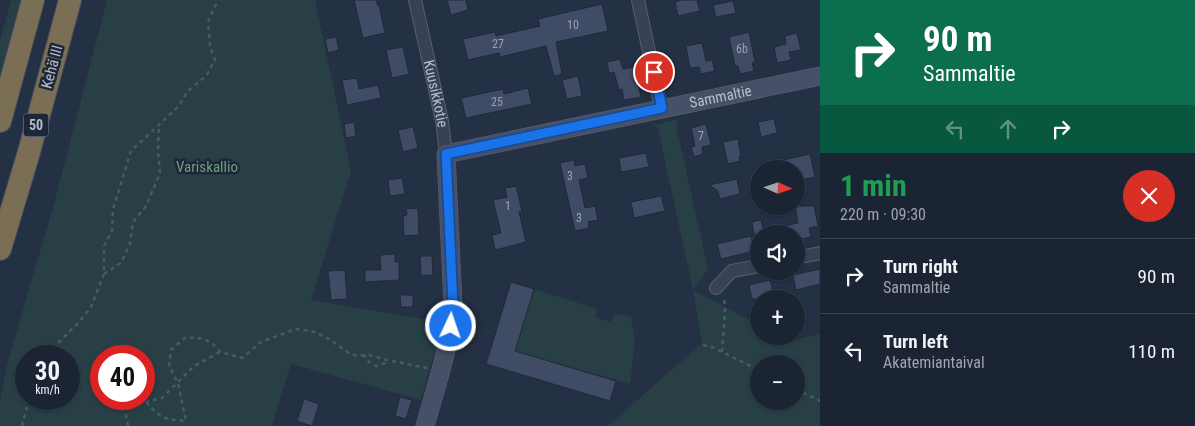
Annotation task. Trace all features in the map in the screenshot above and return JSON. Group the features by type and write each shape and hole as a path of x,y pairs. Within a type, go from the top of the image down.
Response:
{"highway":[{"name":"50","path":"0,121 33,0"},
{"name":"Kehä III","path":"0,248 29,152 70,0"}],"street":[{"name":"Kuusikkotie","path":"415,0 442,121 446,154 453,305 451,326 425,426"},
{"path":"638,0 662,108"},
{"name":"Sammaltie","path":"446,154 820,76"},
{"path":"805,256 820,253"},
{"path":"719,285 732,272 750,268"}],"path":[{"path":"56,345 80,321 91,306 104,274 104,246 112,231 113,209 130,151 178,107 188,92 206,76 215,60 210,47 208,22 218,0"},
{"path":"104,274 121,263 130,244 133,222 146,206 160,173 158,151 159,124"},
{"path":"719,285 725,310 722,352"},
{"path":"153,410 165,419 186,421 178,383 170,366 171,350 186,337 204,339 215,346 220,352 242,358 261,342 296,329 315,332 357,356 363,354 440,372"},
{"path":"703,345 750,366"},
{"path":"155,400 162,398 194,366 220,352"},
{"path":"363,354 370,363 376,366 385,364 387,360"},
{"path":"805,394 820,401"},
{"path":"22,426 26,410"},
{"path":"128,410 126,416 128,426"}],"green space":[{"path":"11,0 21,0 0,78 0,41"},
{"name":"Variskallio","path":"107,0 315,0 351,171 311,300 443,322 421,400 291,364 272,426 0,426 0,401 7,365 55,200"},
{"path":"679,119 676,125 708,269 693,290 658,129 653,125"},
{"path":"534,289 597,309 595,317 611,322 614,314 631,317 635,342 630,384 515,351"},
{"path":"693,290 750,320 750,345 805,345 805,337 820,334 820,426 608,426 702,343"}],"building":[{"path":"354,0 376,0 379,5 385,33 363,38"},
{"path":"447,0 466,0 468,10 451,15"},
{"path":"697,0 700,11 678,16 675,2"},
{"path":"733,1 736,13 716,17 713,5"},
{"path":"602,4 608,31 556,42 562,74 554,76 546,46 500,57 499,53 468,60 463,39 495,32 496,36 540,26 538,19"},
{"path":"749,32 755,62 752,63 754,71 740,74 738,66 735,66 729,37"},
{"path":"797,33 801,50 789,52 791,60 777,63 774,47 786,44 785,36"},
{"path":"336,37 339,50 328,53 325,39"},
{"path":"702,43 706,61 712,60 715,71 701,74 699,67 690,68 686,46"},
{"path":"403,47 409,74 392,78 386,50"},
{"path":"620,59 623,69 634,67 641,97 624,100 622,89 619,90 614,72 609,73 607,62"},
{"path":"578,76 582,96 567,99 562,80"},
{"path":"357,78 359,89 378,85 381,98 347,105 342,80"},
{"path":"528,88 532,104 466,118 461,98 503,89 504,94"},
{"path":"774,119 777,133 761,137 758,122"},
{"path":"354,122 356,136 346,138 344,124"},
{"path":"706,124 711,145 702,147 703,154 694,157 691,147 695,146 691,128"},
{"path":"413,127 418,148 403,152 398,130"},
{"path":"738,139 740,161 728,164 723,142"},
{"path":"646,153 649,167 621,172 619,158"},
{"path":"810,154 815,177 805,179 805,160 784,160"},
{"path":"574,160 575,166 585,164 588,178 579,180 585,208 595,206 598,220 588,222 589,228 575,231 560,163"},
{"path":"402,178 405,194 390,196 388,180"},
{"path":"737,179 740,194 720,199 718,191 709,185"},
{"path":"516,186 522,211 519,212 526,242 495,250 492,235 501,233 493,200 507,197 505,188"},
{"path":"661,196 665,211 634,218 631,202"},
{"path":"805,206 814,206 818,226 809,228 811,237 805,238 805,225 789,225 798,223 797,215 805,215"},
{"path":"418,208 419,235 404,236 403,216 407,215 406,209"},
{"path":"761,220 762,225 752,225 752,222"},
{"path":"750,236 750,252 721,259 717,244"},
{"path":"395,254 395,262 399,262 399,280 365,282 365,270 381,270 380,255"},
{"path":"420,256 432,256 433,275 421,276"},
{"path":"820,269 820,284 796,290 794,280 805,280 805,272"},
{"path":"345,270 347,299 331,300 328,271"},
{"path":"770,280 773,290 750,290 749,285"},
{"path":"511,282 534,289 515,351 616,381 610,401 486,364"},
{"path":"400,295 413,295 413,307 401,307"},
{"path":"400,397 412,400 406,419 395,416"},
{"path":"304,399 319,404 312,426 297,421"}],"route":[{"path":"451,326 453,305 446,154 662,108 654,72"}]}
